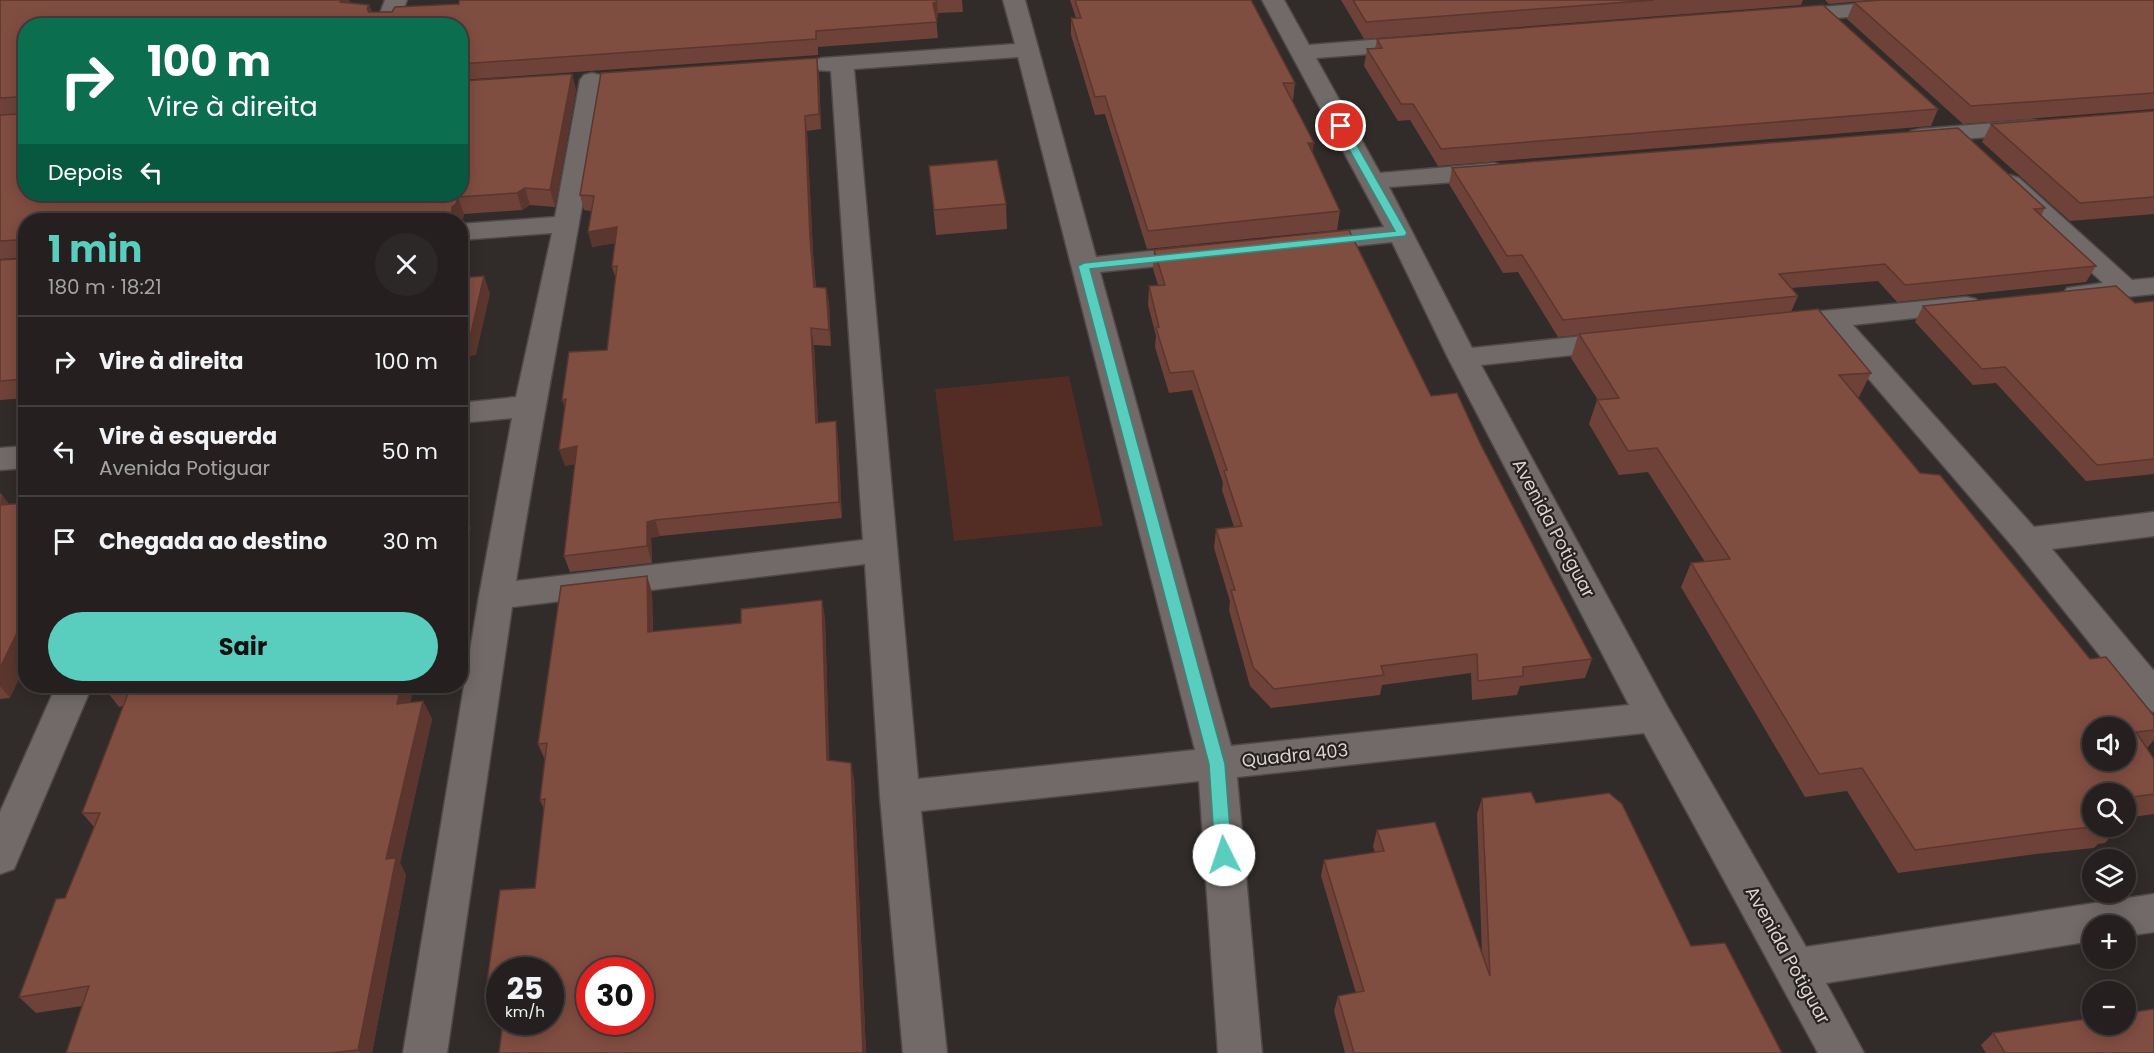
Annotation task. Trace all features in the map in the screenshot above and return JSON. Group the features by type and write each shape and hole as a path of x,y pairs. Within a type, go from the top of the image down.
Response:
{"street":[{"path":"389,18 396,0"},
{"path":"1014,0 1217,764 1240,1053"},
{"name":"Avenida Potiguar","path":"1273,0 1401,233 1463,358 1654,717 1842,1053"},
{"path":"1764,17 1816,6 1987,0"},
{"path":"1816,6 1850,37"},
{"path":"1300,52 1443,41"},
{"path":"795,66 1027,50"},
{"path":"842,63 900,797 925,1053"},
{"path":"425,1053 496,596 529,406 567,224 593,80"},
{"path":"1929,109 1985,161 2140,288"},
{"path":"1896,138 2061,125"},
{"path":"1372,181 1515,169"},
{"path":"468,231 567,224"},
{"path":"1284,246 1401,233"},
{"path":"1084,266 1225,252"},
{"path":"2056,296 2140,288"},
{"path":"1761,327 1997,302"},
{"path":"1832,319 2026,540 2154,697"},
{"path":"1463,358 1642,339"},
{"path":"468,412 529,406"},
{"path":"0,459 18,458"},
{"path":"2026,540 2154,524"},
{"path":"496,596 881,550"},
{"path":"0,857 71,693"},
{"name":"Quadra 403","path":"900,797 1654,717"},
{"path":"1796,968 2154,913"}],"shaded area":[{"path":"1069,376 1103,526 954,541 935,389"}],"building":[{"path":"0,0 341,0 340,2 369,5 367,9 369,12 392,12 395,7 459,4 459,0 936,0 937,2 933,3 937,22 816,31 816,39 468,63 468,18 18,18 18,97 0,98"},
{"path":"1075,0 1251,0 1295,83 1283,83 1314,143 1308,143 1340,211 1148,231 1105,96 1095,97 1071,18 1081,18"},
{"path":"1353,0 1654,0 1366,22"},
{"path":"1882,0 2154,0 2154,93 1971,106 1854,2"},
{"path":"1823,5 1938,109 1441,149 1413,104 1401,104 1367,49 1382,48 1377,39"},
{"path":"817,58 819,114 805,116 810,238 814,287 826,288 829,330 811,328 816,423 836,421 839,502 655,520 647,522 647,546 564,556 577,446 559,450 566,399 562,400 569,352 607,350 617,266 612,267 617,227 588,232 594,196 580,195 601,73"},
{"path":"572,74 550,190 525,188 517,193 468,196 468,80"},
{"path":"2154,111 2154,197 2080,203 1991,124"},
{"path":"18,114 18,201 457,201 452,207 452,213 18,213 18,380 0,381 0,260 17,259 17,240 0,241 0,115"},
{"path":"1958,128 2045,208 2034,209 2096,266 1905,285 1885,264 1779,274 1798,296 1563,320 1522,255 1507,256 1452,168"},
{"path":"997,160 1006,204 934,210 929,166"},
{"path":"1349,230 1431,396 1457,393 1480,443 1592,659 1523,667 1523,676 1478,681 1477,654 1381,666 1384,675 1274,689 1253,667 1231,590 1235,590 1216,529 1242,526 1224,471 1227,470 1193,371 1170,373 1156,328 1159,327 1149,286 1165,285 1154,250"},
{"path":"484,276 470,337 468,337 468,277"},
{"path":"2116,286 2135,303 2154,301 2154,459 2097,465 2005,367 1982,369 1923,306"},
{"path":"1818,309 1871,373 1839,375 1920,473 1940,475 2090,659 2106,657 2154,716 2154,730 2136,732 2154,759 2154,794 2136,797 2136,783 2082,783 2082,828 1915,850 1862,768 1819,774 1691,563 1730,559 1657,448 1628,451 1597,400 1619,398 1579,334"},
{"path":"18,504 18,631 0,668 0,505"},
{"path":"647,576 648,632 741,623 741,609 822,600 827,760 851,763 863,1053 499,1053 501,1035 564,1035 564,957 491,957 500,890 535,888 545,799 540,800 547,743 538,744 561,586"},
{"path":"128,693 399,693 397,704 423,701 386,859 396,858 358,1050 330,1053 66,1053 89,986 19,997 56,899 65,898 100,813 82,813"},
{"path":"1531,792 1536,803 1609,793 1622,804 1691,946 1725,943 1782,1053 1354,1053 1338,996 1364,991 1324,860 1384,851 1377,830 1435,822 1490,976 1482,798"},
{"path":"2154,1009 2154,1053 2005,1053 1993,1033 2082,1020 2082,1035 2136,1035 2136,1012"}],"route":[{"path":"1224,855 1217,764 1084,266 1401,233 1341,126"}]}
